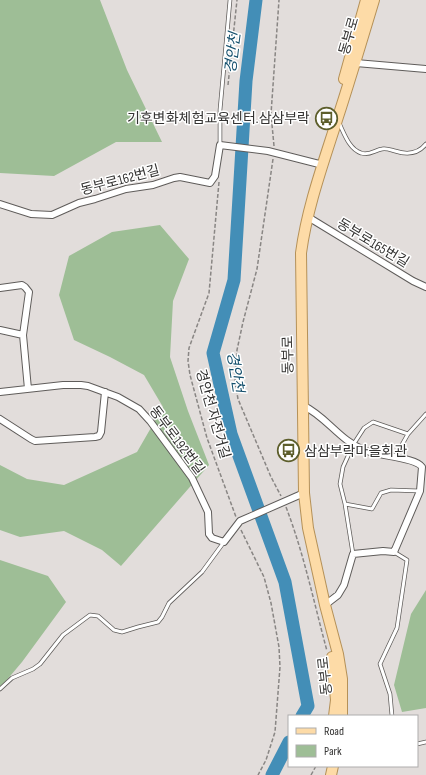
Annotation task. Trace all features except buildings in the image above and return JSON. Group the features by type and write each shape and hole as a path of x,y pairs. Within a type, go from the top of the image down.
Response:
{"main road":[{"path":"334,715 336,700 333,658 302,529 297,255 303,216 321,164 366,0"},
{"name":"동부로","path":"342,715 340,665 301,494 301,253 321,164 356,63 374,0"}],"street":[{"path":"356,63 426,69"},
{"path":"220,146 271,152 321,164"},
{"name":"동부로162번길","path":"0,204 31,214 52,215 79,203 126,189 153,185 174,178 180,177 210,183 215,176 220,146"},
{"name":"동부로165번길","path":"308,217 413,281 426,287"},
{"path":"0,288 22,285 29,292 23,334 28,388"},
{"path":"0,330 23,334"},
{"name":"동부로192번길","path":"0,392 73,384 88,386 105,392 139,409 150,420 192,478 208,512 209,534 212,538 224,542"},
{"path":"0,419 35,441 95,437 101,432 105,392"},
{"path":"302,405 319,415 339,435 353,445 371,453 408,459 420,464 422,470 420,491 394,552 383,551 353,554 344,585 338,595 325,604"},
{"path":"224,542 239,522 301,494"}],"lane":[{"path":"220,146 220,110 230,0"},
{"path":"337,120 354,149 361,153 367,154 383,148 400,153 415,153 426,144"},
{"path":"395,457 408,434 426,414"},
{"path":"353,554 345,504 340,484 343,467 353,445 364,428 373,422 408,434"},
{"path":"345,504 372,509 381,493 391,490 420,491"},
{"path":"0,689 12,678 33,669 40,664 62,635 90,615 98,616 114,630 122,632 158,622 170,603 202,572 224,542"},
{"path":"392,715 390,694 380,664 397,628 407,560 394,552"}],"path":[{"path":"228,87 237,0"},
{"name":"경안천 자전거길","path":"280,0 271,114 271,152 257,269 237,350 235,382 238,399 283,502 300,546 327,654"},
{"name":"경안천 자전거길","path":"219,179 209,294 192,338 188,360 190,375 207,438 239,522 264,576 272,602 279,646 280,667 275,732 266,760 258,775"}],"green space":[{"path":"0,0 100,0 127,70 162,142 116,142 54,176 0,173"},
{"path":"160,225 189,259 173,301 170,357 188,411 209,465 121,566 102,550 64,531 20,537 0,530 0,465 27,479 64,485 137,452 163,407 144,375 74,340 59,295 69,256 112,232"},
{"path":"0,560 48,576 66,602 22,662 0,688"},
{"path":"426,590 426,708 402,712 394,685 411,614"}],"waterway":[{"name":"경안천","path":"256,0 246,81 234,280 213,353 231,434 285,582 308,706 303,715"},
{"name":"경안천","path":"272,775 288,744"}],"place":[{"name":"기후변화체험교육센터.삼삼부락","path":"326,118"},
{"name":"삼삼부락마을회관","path":"288,451"}]}
